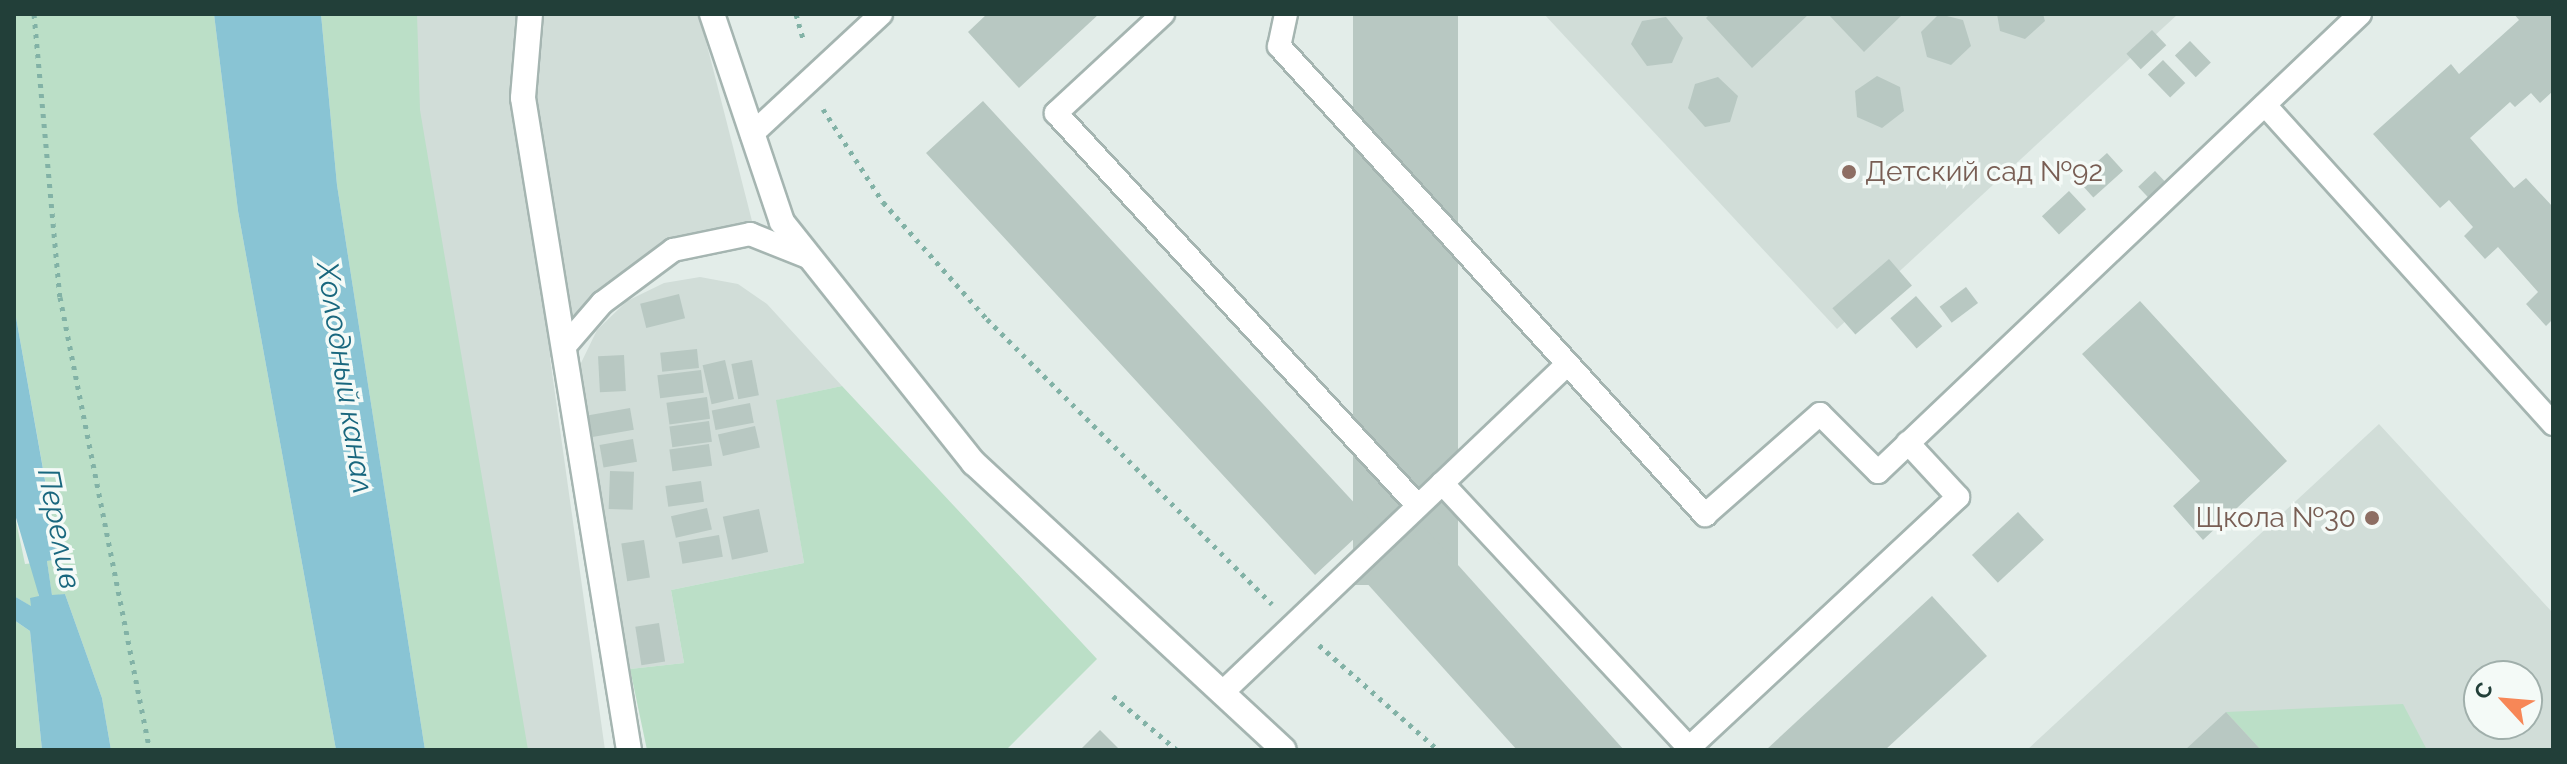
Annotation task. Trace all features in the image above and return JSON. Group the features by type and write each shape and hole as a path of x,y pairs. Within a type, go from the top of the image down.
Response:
{"street":[{"path":"530,14 523,98 629,750"},
{"path":"712,14 782,222 974,463 1284,750"}],"lane":[{"path":"752,134 881,14"},
{"path":"1163,14 1056,113 1418,506"},
{"path":"1286,14 1279,46 1705,515 1820,414 1878,472 2360,14"},
{"path":"2265,105 2553,424"},
{"path":"564,347 602,303 673,250 750,234 810,258"},
{"path":"1222,693 1568,364"},
{"path":"1442,483 1689,748 1958,497 1908,443"}],"path":[{"path":"34,14 60,297 150,750"},
{"path":"796,14 823,111 883,202 987,319 1295,624 1438,750"},
{"path":"1113,696 1177,750"}],"shaded area":[{"path":"395,14 699,14 752,221 610,286 550,358 605,750 513,750"},
{"name":"Детский сад №92","path":"1544,14 2178,14 1837,329"},
{"path":"700,277 738,284 767,304 842,386 777,400 804,563 671,590 684,663 630,669 579,399 581,363 597,330 627,301 664,283"},
{"name":"Щкола №30","path":"2379,424 2553,613 2553,750 2027,750"}],"green space":[{"path":"14,14 214,14 238,211 336,750 111,750 102,698 65,594 52,596 47,561 59,558 14,306"},
{"path":"321,14 417,14 420,110 528,750 425,750 337,185"},
{"path":"842,386 1097,659 1006,750 647,750 630,669 684,663 671,590 804,563 776,400"},
{"path":"14,511 25,564 34,563 39,597 32,607 14,596"},
{"path":"14,620 30,631 42,750 14,750"},
{"path":"2403,704 2427,750 2261,750 2226,712"}],"water":[{"name":"Холодный канал","path":"214,14 321,14 337,185 425,750 336,750 238,211"},
{"path":"14,306 59,559 47,561 52,595 65,594 102,698 111,750 42,750 30,631 14,620 14,596 31,606 30,598 39,596 14,511"}],"building":[{"path":"987,14 1099,14 1019,88 968,32"},
{"path":"1353,14 1458,14 1458,585 1353,585"},
{"path":"1710,14 1809,14 1752,68 1706,18"},
{"path":"1828,14 1903,14 1864,52"},
{"path":"1939,14 1963,20 1971,46 1951,65 1927,57 1921,32"},
{"path":"1997,14 2043,14 2045,21 2025,39 2000,31"},
{"path":"2514,14 2553,14 2553,91 2540,103 2531,93 2515,107 2510,102 2470,138 2514,188 2526,178 2553,207 2553,319 2546,326 2526,304 2538,292 2498,247 2485,259 2464,236 2473,227 2449,200 2440,208 2373,134 2451,64 2459,74 2519,20"},
{"path":"1666,17 1683,38 1672,63 1647,66 1631,44 1642,21"},
{"path":"2152,30 2166,45 2141,69 2126,54"},
{"path":"2190,41 2211,63 2196,77 2175,56"},
{"path":"2163,60 2185,83 2170,98 2148,75"},
{"path":"1877,76 1900,87 1904,111 1882,128 1857,117 1855,91"},
{"path":"1718,77 1738,96 1730,122 1705,127 1688,108 1695,84"},
{"path":"983,101 1396,548 1380,564 1356,537 1315,575 926,153"},
{"path":"2107,153 2123,171 2093,198 2077,180"},
{"path":"2155,171 2170,187 2153,203 2138,187"},
{"path":"2069,191 2086,209 2059,235 2042,216"},
{"path":"1889,259 1912,285 1855,335 1832,308"},
{"path":"1966,287 1978,303 1952,323 1940,307"},
{"path":"679,294 685,318 646,328 640,304"},
{"path":"1916,296 1942,326 1917,348 1890,318"},
{"path":"2140,301 2287,461 2203,540 2173,506 2200,481 2082,354"},
{"path":"697,349 699,368 662,372 660,353"},
{"path":"624,355 626,391 600,392 598,356"},
{"path":"725,360 734,399 712,404 703,365"},
{"path":"752,360 759,395 738,399 731,364"},
{"path":"701,370 704,393 660,398 657,375"},
{"path":"707,397 710,419 669,424 666,403"},
{"path":"750,403 754,423 716,430 712,410"},
{"path":"630,408 634,430 592,437 589,415"},
{"path":"709,421 712,442 672,447 669,427"},
{"path":"755,426 760,447 723,456 718,435"},
{"path":"633,439 637,462 604,468 600,445"},
{"path":"709,444 712,466 672,471 669,450"},
{"path":"610,471 634,472 633,510 609,509"},
{"path":"701,481 704,502 668,507 665,486"},
{"path":"707,508 712,529 676,538 671,516"},
{"path":"759,509 768,552 732,560 723,517"},
{"path":"2018,512 2044,540 1998,583 1972,555"},
{"path":"1423,526 1624,750 1517,750 1364,580"},
{"path":"719,535 723,557 682,564 679,542"},
{"path":"644,540 650,578 627,581 621,544"},
{"path":"1932,596 1987,656 1885,750 1766,750"},
{"path":"659,623 665,662 641,665 635,627"},
{"path":"2226,712 2261,750 2185,750"},
{"path":"1100,730 1120,750 1080,750"}],"place":[{"name":"Детский сад №92","path":"1849,172"},
{"name":"Щкола №30","path":"2372,518"}],"water label":[{"name":"Перелив","path":"59,529"}]}
